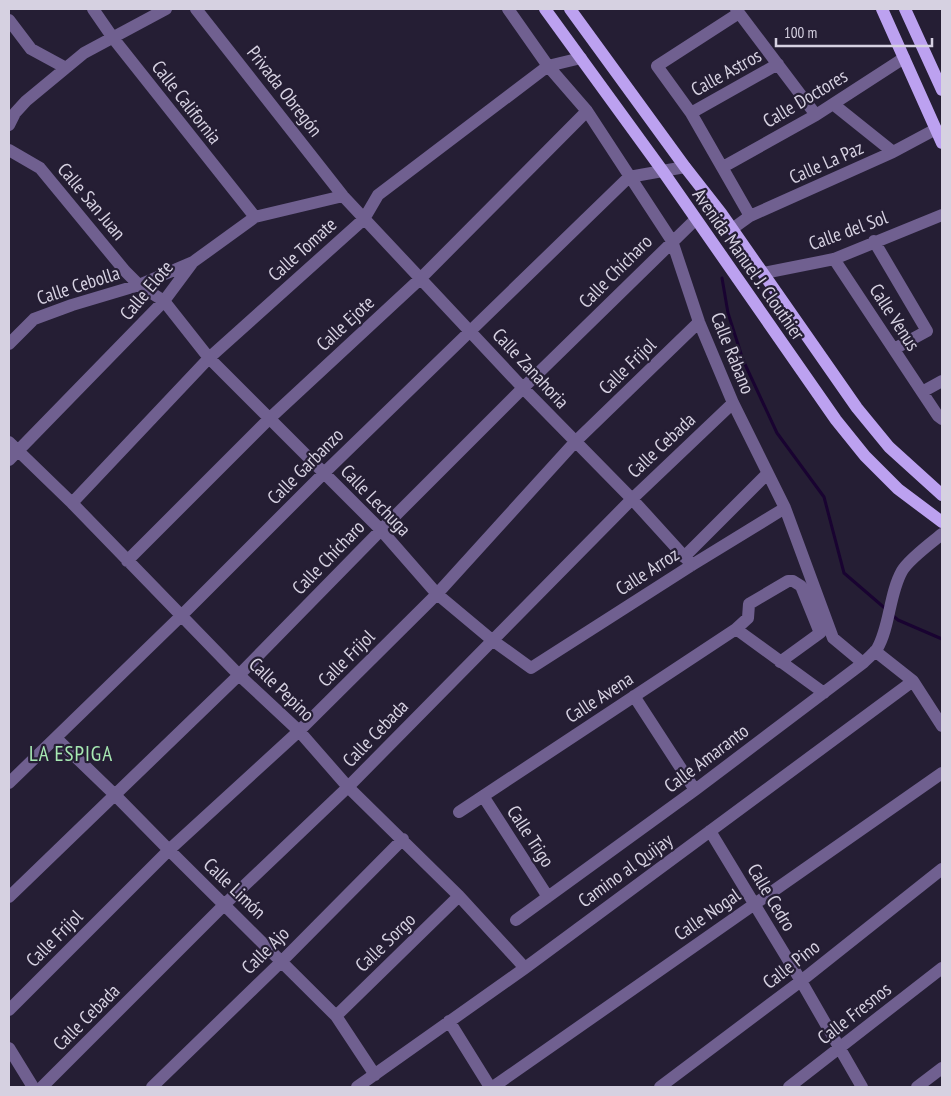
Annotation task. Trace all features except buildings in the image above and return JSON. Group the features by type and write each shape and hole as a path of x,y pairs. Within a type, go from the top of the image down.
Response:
{"main road":[{"name":"Avenida Manuel J. Clouthier","path":"545,9 662,170 836,420 865,456 898,489 942,522"},
{"name":"Avenida Manuel J. Clouthier","path":"570,9 684,166 697,180 721,213 857,408 889,447 942,495"},
{"path":"882,9 942,143"},
{"path":"905,9 942,90"}],"street":[{"name":"Calle California","path":"93,9 113,38 255,217"},
{"path":"9,125 15,113 26,101 84,53 166,9"},
{"name":"Privada Obregón","path":"196,9 343,196"},
{"name":"Calle Rábano","path":"508,9 548,66 586,111 672,241 699,322 733,403 785,508 833,638 863,663"},
{"path":"750,216 691,113 657,66 738,11 816,116"},
{"path":"9,20 27,45 41,55 66,68"},
{"name":"Calle Tomate","path":"72,504 209,358 364,219 378,195 548,66 581,58"},
{"name":"Calle Doctores","path":"723,167 816,116 904,58"},
{"name":"Calle Astros","path":"691,113 778,64"},
{"path":"832,104 893,152"},
{"name":"Calle Ejote","path":"127,561 270,418 420,279 586,111"},
{"name":"Calle La Paz","path":"732,229 750,216 893,152 936,129"},
{"name":"Calle San Juan","path":"9,150 40,168 139,285"},
{"path":"629,177 684,166"},
{"name":"Calle Garbanzo","path":"9,783 470,330 629,177"},
{"name":"Calle Elote","path":"13,456 164,302 193,262 255,217 343,196"},
{"name":"Calle Zanahoria","path":"343,196 523,388 632,499 688,561"},
{"name":"Calle del Sol","path":"764,273 834,259 874,241 942,215"},
{"name":"Calle Chícharo","path":"9,897 239,675 523,388 695,220"},
{"path":"874,241 927,331 894,349"},
{"name":"Calle Venus","path":"834,259 938,416 942,419"},
{"name":"Calle Cebolla","path":"9,344 34,318 139,285 193,262"},
{"name":"Calle Lechuga","path":"139,285 164,302 209,358 381,530 438,594 492,640 531,668"},
{"name":"Calle Frijol","path":"9,1010 169,850 300,731 438,594 575,442 699,322"},
{"path":"922,392 942,381"},
{"name":"Calle Cebada","path":"42,1087 225,904 348,787 632,499 733,403"},
{"name":"Calle Pepino","path":"9,442 13,456 72,504 239,675 300,731 348,787 459,896 524,968"},
{"name":"Calle Arroz","path":"688,561 767,474"},
{"name":"Calle Arroz","path":"531,668 688,561 785,508"},
{"path":"942,534 930,543 903,570 892,597 878,647 913,681 942,726"},
{"path":"780,662 820,633 801,586 794,581 788,581 749,604 748,618 736,629 780,662 824,692"},
{"name":"Calle Avena","path":"459,812 736,629"},
{"name":"Calle Amaranto","path":"516,920 696,790 863,663 878,647"},
{"name":"Camino al Quijay","path":"357,1087 524,968 913,681"},
{"path":"634,696 696,790"},
{"name":"Calle Limón","path":"56,738 115,794 336,1016 375,1075"},
{"name":"Calle Nogal","path":"492,1087 942,773"},
{"name":"Calle Trigo","path":"483,796 548,897"},
{"name":"Calle Cedro","path":"710,831 801,981 862,1087"},
{"name":"Calle Ajo","path":"152,1087 282,961 403,839"},
{"name":"Calle Pino","path":"660,1087 801,981 942,868"},
{"name":"Calle Sorgo","path":"336,1016 459,896"},
{"name":"Calle Fresnos","path":"789,1087 942,968"},
{"path":"450,1021 492,1087"},
{"path":"9,1048 13,1065 33,1087"},
{"path":"917,1087 942,1068"}],"waterway":[{"path":"722,278 728,313 743,360 777,433 824,497 844,573 887,610"},
{"path":"891,614 898,620 942,639"}],"district":[{"name":"LA ESPIGA","path":"71,753"}]}
